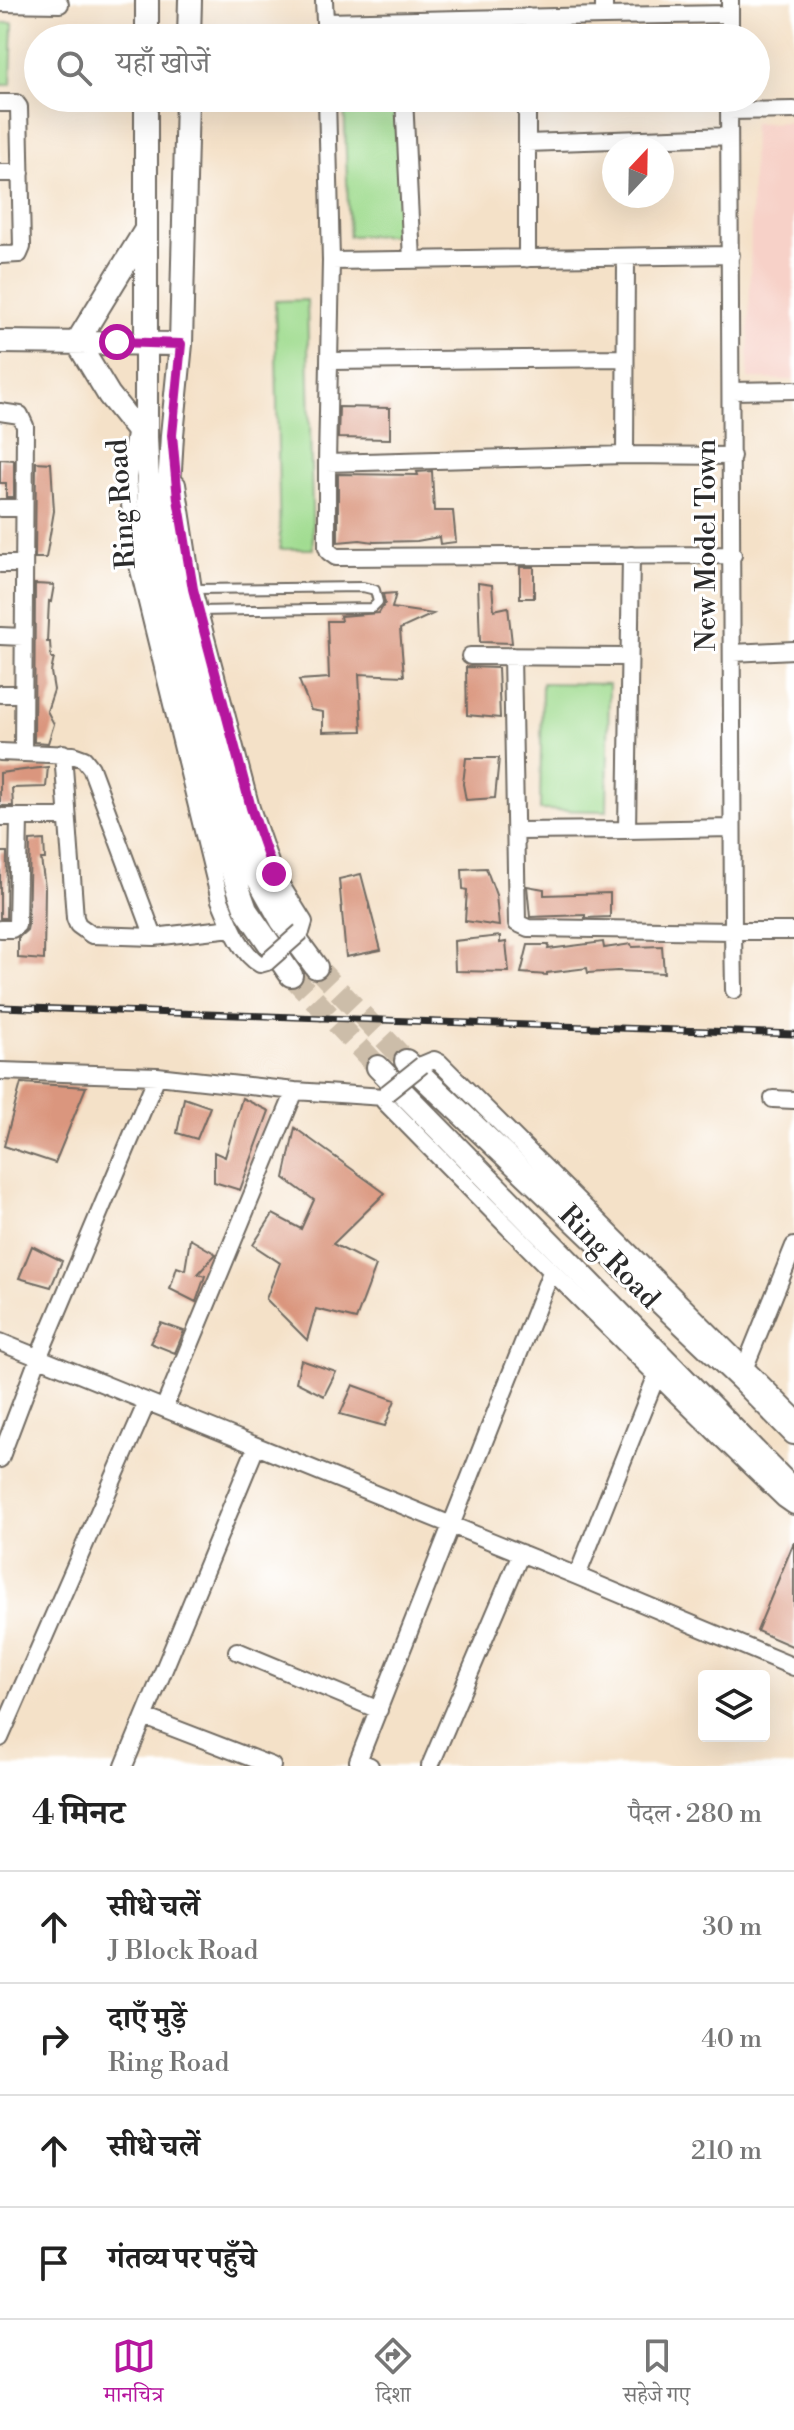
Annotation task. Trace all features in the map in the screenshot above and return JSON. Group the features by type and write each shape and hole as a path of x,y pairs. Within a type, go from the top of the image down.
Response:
{"street":[{"path":"147,0 147,24"},
{"path":"189,24 190,0"},
{"path":"324,0 325,24"},
{"path":"0,3 60,4"},
{"path":"454,24 604,8 730,7"},
{"path":"527,17 527,24"},
{"path":"0,103 19,105 22,252 0,255"},
{"path":"770,108 794,110"},
{"name":"Ring Road","path":"146,112 145,342 141,434 151,549 225,851 246,910 291,975"},
{"name":"Ring Road","path":"187,112 181,344 166,540 252,868 282,921 316,967"},
{"path":"327,112 331,261 327,463 329,552 336,557 733,555"},
{"path":"405,112 412,260"},
{"path":"527,112 527,259"},
{"name":"New Model Town","path":"729,112 734,990"},
{"path":"527,143 729,136"},
{"path":"0,173 21,173"},
{"path":"77,342 146,230"},
{"path":"331,261 626,259 731,255"},
{"path":"625,455 626,259"},
{"path":"0,342 181,344"},
{"path":"77,342 109,395 141,434 128,477 133,545 220,900 232,928 251,958 260,964 267,962 301,932 304,922 274,874 251,808 193,589 178,499 172,435"},
{"path":"329,361 625,358"},
{"path":"732,391 794,390"},
{"path":"0,412 13,412 24,419 23,752"},
{"path":"327,463 625,455 732,456"},
{"path":"0,508 24,508"},
{"path":"627,830 631,555"},
{"path":"0,564 24,564"},
{"path":"0,636 23,637"},
{"path":"733,653 794,650"},
{"path":"470,656 629,657"},
{"path":"512,656 516,919 523,926 794,931"},
{"path":"0,694 23,694"},
{"path":"0,752 63,753 84,759 97,780 154,937"},
{"path":"63,753 78,925 92,935 154,937 232,928"},
{"path":"0,817 67,817"},
{"path":"0,929 12,929 17,925 19,817"},
{"path":"516,831 731,828"},
{"path":"794,1416 440,1063 434,1060 414,1063 386,1095 384,1101 551,1272 656,1377 794,1506"},
{"name":"Ring Road","path":"414,1063 794,1433"},
{"name":"Ring Road","path":"378,1067 794,1491"},
{"path":"0,1071 157,1076 295,1091 386,1095"},
{"path":"0,1459 39,1356 157,1076"},
{"path":"164,1408 295,1091"},
{"path":"773,1099 794,1100"},
{"path":"745,1367 794,1246"},
{"path":"361,1764 450,1525 551,1272"},
{"path":"0,1342 794,1667"},
{"path":"577,1576 656,1377"},
{"path":"0,1738 147,1402"},
{"path":"124,1766 256,1447"},
{"path":"430,1766 521,1553"},
{"path":"237,1651 379,1710"},
{"path":"145,1717 272,1766"}],"lane":[{"path":"193,589 363,587 375,590 378,596 378,602 372,608 199,611"}],"shaded area":[{"path":"794,122 794,380 748,379 753,123"}],"green space":[{"path":"0,23 13,23 11,85 0,85"},
{"path":"345,112 397,112 402,235 349,236"},
{"path":"307,300 313,549 280,549 275,301"},
{"path":"542,683 609,684 607,811 540,810"}],"building":[{"path":"339,407 390,408 390,439 338,438"},
{"path":"0,459 14,460 14,497 6,497 6,483 0,483"},
{"path":"36,462 51,463 54,511 46,558 35,558"},
{"path":"432,471 434,511 453,511 456,542 440,544 439,537 417,541 338,542 338,474 418,475 417,472"},
{"path":"520,567 534,567 534,598 520,598"},
{"path":"478,583 492,585 494,610 508,607 512,643 480,642"},
{"path":"35,584 54,585 49,601 47,642 50,642 51,658 54,658 51,672 54,690 47,711 54,724 48,743 34,742"},
{"path":"396,593 392,608 433,614 400,629 404,676 359,674 362,731 323,732 323,712 311,710 299,680 329,678 327,621 341,621 340,616 379,613 385,603 383,594"},
{"path":"466,667 498,668 500,718 467,715"},
{"path":"466,758 499,758 495,798 466,800 463,784"},
{"path":"48,767 46,787 12,788 13,806 0,806 0,773"},
{"path":"44,840 45,859 41,859 45,887 44,960 18,958 18,938 28,925 30,841"},
{"path":"0,852 7,852 6,918 0,918"},
{"path":"486,868 496,895 499,926 465,921 467,890 463,889 462,869"},
{"path":"361,874 381,950 346,957 339,879"},
{"path":"527,886 544,889 544,895 610,893 610,917 530,917"},
{"path":"500,936 500,943 506,942 509,972 455,971 454,941"},
{"path":"603,942 604,948 631,944 632,947 662,946 664,973 588,973 587,968 547,975 521,973 528,945 549,945 548,949"},
{"path":"21,1083 86,1087 55,1163 4,1146"},
{"path":"184,1098 210,1107 197,1139 177,1133"},
{"path":"242,1098 269,1111 240,1190 214,1182 214,1152 225,1157"},
{"path":"295,1128 385,1193 333,1244 376,1266 356,1319 316,1309 307,1340 266,1299 280,1263 253,1245 273,1214 301,1229 314,1200 284,1178"},
{"path":"190,1239 216,1254 198,1274 205,1276 196,1302 170,1289 177,1267 185,1270"},
{"path":"32,1246 62,1261 51,1287 19,1278"},
{"path":"161,1323 184,1331 175,1353 150,1343"},
{"path":"301,1360 336,1372 324,1396 296,1382"},
{"path":"353,1385 395,1400 385,1426 340,1414"},
{"path":"794,1542 794,1647 757,1631"}],"tunnel":[{"path":"316,967 406,1061"},
{"path":"291,975 378,1067"}],"railway":[{"path":"0,1007 794,1034"}],"route":[{"path":"117,342 181,344 172,435 178,499 193,589 251,808 274,874"}]}
